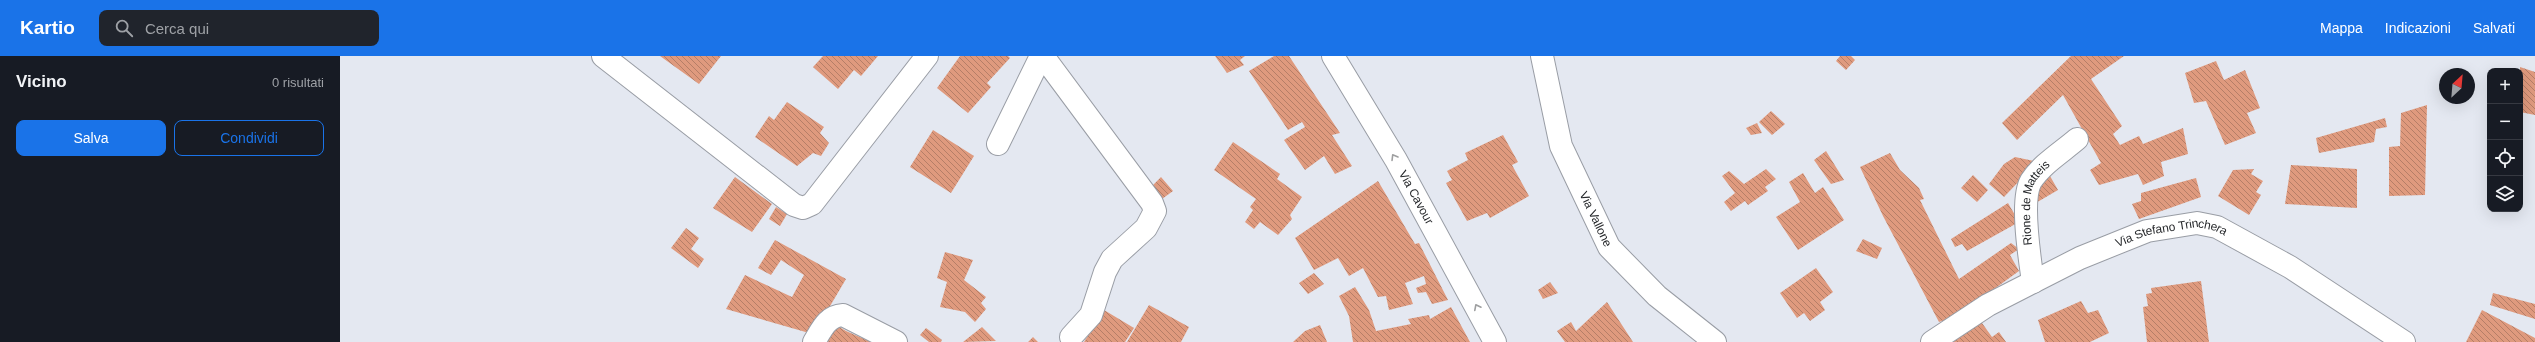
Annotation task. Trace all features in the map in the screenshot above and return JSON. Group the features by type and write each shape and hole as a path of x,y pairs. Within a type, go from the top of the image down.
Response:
{"street":[{"path":"603,56 794,205 803,208 812,204 927,56"},
{"path":"998,144 1042,56 1152,203 1155,211 1146,228 1112,259 1105,272 1091,315 1070,336"},
{"name":"Via Cavour","path":"1332,56 1396,160 1492,341"},
{"name":"Via Vallone","path":"1542,56 1560,146 1609,247 1657,296 1715,342"},
{"name":"Rione de Matteis","path":"2033,282 2027,239 2027,205 2030,182 2042,167 2077,139"},
{"name":"Via Stefano Trinchera","path":"1932,342 1988,305 2080,258 2147,231 2196,223 2217,227 2290,267 2404,342"},
{"path":"814,342 827,321 834,316 843,315 896,342"}],"building":[{"path":"660,56 721,56 699,84"},
{"path":"823,56 878,56 861,76 854,70 838,89 813,67"},
{"path":"960,56 1008,56 1010,58 987,83 991,87 968,113 937,88"},
{"path":"1215,56 1245,56 1240,60 1244,65 1227,73"},
{"path":"1274,56 1289,56 1340,133 1332,135 1352,166 1335,174 1324,156 1305,170 1284,140 1305,127 1302,122 1288,130 1249,71"},
{"path":"1840,56 1851,56 1855,60 1846,70 1836,61"},
{"path":"2071,56 2124,56 2091,79 2122,126 2113,134 2120,145 2139,136 2143,144 2183,128 2188,154 2161,162 2164,176 2143,185 2138,174 2099,185 2090,170 2101,163 2063,95 2017,140 2002,123"},
{"path":"2216,61 2224,80 2245,70 2260,108 2247,113 2256,133 2225,145 2206,101 2194,103 2185,73"},
{"path":"2523,68 2535,72 2535,115 2523,113"},
{"path":"787,102 824,127 820,133 829,143 821,156 813,153 797,166 755,137 769,116 774,120"},
{"path":"2427,105 2425,195 2389,196 2389,147 2400,146 2401,113"},
{"path":"1771,111 1785,124 1772,135 1759,122"},
{"path":"2385,118 2387,127 2376,129 2374,142 2319,153 2316,138"},
{"path":"1757,123 1762,133 1751,135 1746,128"},
{"path":"933,130 974,156 951,193 910,167"},
{"path":"1503,135 1518,162 1512,165 1529,196 1490,218 1487,213 1467,221 1446,183 1452,180 1447,171 1468,160 1465,153"},
{"path":"1233,142 1280,174 1277,179 1302,197 1290,215 1292,219 1278,235 1260,222 1254,229 1245,222 1253,210 1250,207 1256,199 1214,170"},
{"path":"1826,151 1844,180 1831,184 1814,160"},
{"path":"1890,153 1900,170 1919,188 1924,199 1920,200 1959,279 2011,243 2019,249 2010,255 2019,271 1957,316 1939,322 1883,216 1860,167"},
{"path":"2015,157 2034,161 2023,177 2004,197 1989,184 2004,164"},
{"path":"2291,165 2357,169 2357,208 2285,204"},
{"path":"1766,169 1776,179 1765,187 1768,191 1748,205 1745,201 1731,211 1724,202 1735,193 1722,176 1729,171 1744,184"},
{"path":"2254,169 2251,174 2263,181 2256,192 2261,195 2249,215 2218,196 2233,170"},
{"path":"1803,173 1815,193 1823,187 1844,220 1798,250 1776,217 1800,202 1789,182"},
{"path":"1973,175 1988,190 1977,202 1961,188"},
{"path":"2050,176 2058,190 2034,204 2035,185"},
{"path":"735,177 772,204 752,232 713,208"},
{"path":"1161,177 1173,191 1162,199 1151,187"},
{"path":"2196,178 2201,197 2139,219 2132,204 2141,201 2141,193"},
{"path":"1378,181 1415,244 1419,243 1448,300 1432,304 1426,292 1418,293 1416,288 1426,284 1424,276 1405,283 1413,304 1389,310 1386,296 1378,297 1363,268 1349,276 1338,258 1314,270 1295,238"},
{"path":"2008,203 2019,222 1967,251 1962,244 1955,247 1951,239"},
{"path":"776,207 787,214 780,226 769,219"},
{"path":"686,228 699,238 691,249 704,259 698,268 671,248"},
{"path":"1863,239 1882,248 1877,259 1856,251"},
{"path":"775,240 846,279 823,318 809,333 726,309 745,275 792,297 804,275 781,260 771,275 758,268"},
{"path":"945,252 973,260 964,280 986,297 981,303 986,309 975,322 965,312 940,307 947,282 937,278"},
{"path":"1816,268 1833,292 1820,302 1825,310 1810,321 1804,313 1797,318 1780,293"},
{"path":"1314,273 1324,284 1308,294 1299,283"},
{"path":"2201,281 2209,342 2147,342 2143,307 2148,306 2146,294 2152,293 2151,288"},
{"path":"1550,282 1558,293 1543,299 1538,290"},
{"path":"1355,287 1369,310 1376,331 1411,324 1408,319 1429,315 1430,319 1451,307 1470,342 1353,342 1349,316 1339,296"},
{"path":"2493,293 2535,304 2535,319 2490,305"},
{"path":"2081,301 2088,313 2098,310 2109,333 2090,342 2045,342 2038,320"},
{"path":"1607,302 1633,342 1565,342 1557,331 1571,322 1576,331"},
{"path":"1149,305 1189,327 1181,342 1127,342"},
{"path":"1104,310 1134,328 1125,342 1084,342"},
{"path":"2482,310 2535,338 2535,342 2466,342"},
{"path":"1977,316 1992,337 1999,332 2006,342 1947,342"},
{"path":"831,322 846,331 871,342 820,342"},
{"path":"1320,325 1327,342 1293,342 1305,331"},
{"path":"982,327 996,341 963,342"},
{"path":"926,328 942,340 941,342 929,342 920,335"},
{"path":"1033,337 1038,342 1028,342"}]}
